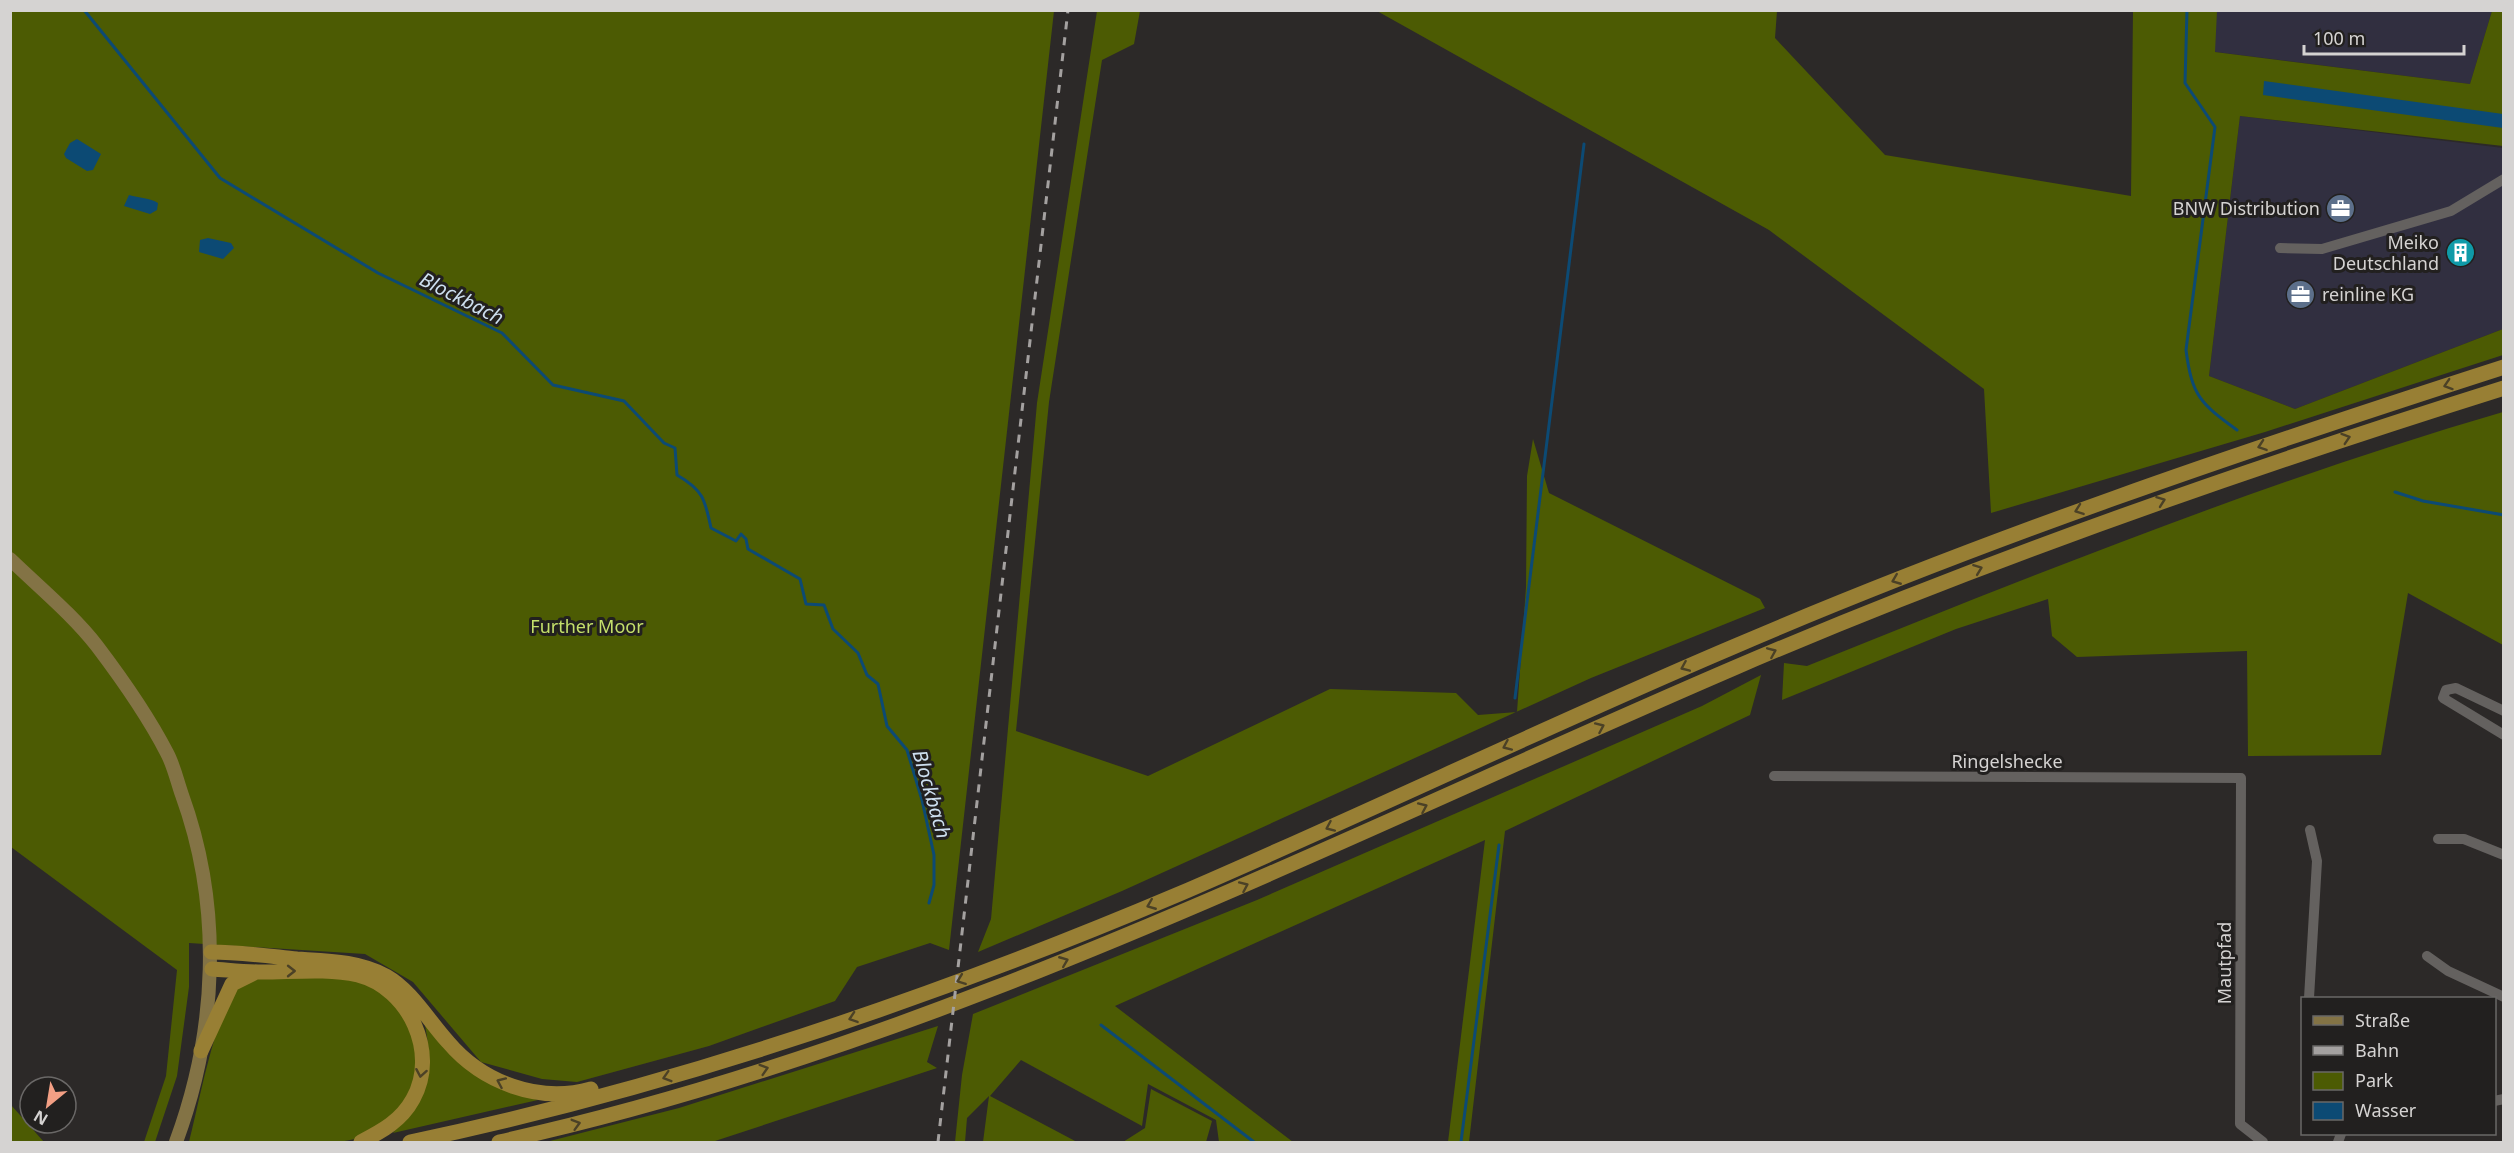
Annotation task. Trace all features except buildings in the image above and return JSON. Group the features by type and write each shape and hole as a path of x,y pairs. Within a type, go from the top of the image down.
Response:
{"highway":[{"path":"410,1143 641,1085 793,1039 909,999 1176,895 1805,616 2052,520 2195,468 2504,367"},
{"path":"499,1143 700,1089 908,1022 1192,909 1737,667 1958,577 2189,491 2504,388"},
{"path":"211,952 324,960 366,967 387,977 408,994 466,1062 499,1082 520,1090 554,1093 582,1092 606,1085 641,1085"},
{"path":"212,969 258,972 336,972 359,976 387,990 405,1007 414,1022 423,1062 421,1081 413,1099 386,1129 362,1143"},
{"path":"201,1051 232,984 241,977 258,972"},
{"path":"520,1143 545,1132"}],"main road":[{"path":"10,559 96,645 136,702 168,754 191,819 206,884 212,969 201,1051 176,1143"}],"street":[{"path":"2280,248 2322,249 2451,211 2504,179"},
{"path":"2504,711 2456,688 2446,690 2443,698 2504,735"},
{"name":"Ringelshecke","path":"1774,776 2241,778"},
{"name":"Mautpfad","path":"2241,778 2240,1125 2256,1141"},
{"path":"2309,997 2317,861 2310,830"},
{"path":"2438,839 2464,839 2504,855"},
{"path":"2427,956 2448,971 2504,997"}],"shaded area":[{"path":"2192,11 2492,11 2470,84 2192,49"},
{"path":"2240,116 2503,148 2503,329 2295,409 2209,376"}],"green space":[{"name":"Further Moor","path":"10,11 1054,11 949,950 930,943 857,967 835,1001 709,1046 577,1082 542,1079 481,1062 413,982 365,954 189,943 189,987 177,1076 155,1142 144,1142 166,1076 177,970 11,847"},
{"path":"1097,11 1140,11 1134,44 1102,60 1049,402 1016,731 1148,776 1330,689 1456,693 1478,715 1516,712 1122,891 978,952 991,919 1037,403"},
{"path":"1377,11 1777,11 1775,38 1885,155 2131,196 2133,11 2217,11 2215,52 2470,84 2492,11 2503,11 2503,146 2240,116 2209,376 2295,409 2503,329 2503,355 2265,432 1991,513 1984,389 1769,230"},
{"path":"2503,412 2503,645 2408,593 2381,755 2248,756 2247,651 2077,657 2052,636 2048,599 1956,629 1782,700 1784,663 1807,666 2065,563 2239,498 2414,439"},
{"path":"1533,439 1549,493 1760,599 1765,608 1591,678 1517,712 1526,587 1527,476"},
{"path":"1761,675 1750,715 1505,831 1469,1142 1448,1142 1485,840 1115,1006 1293,1142 1219,1142 1216,1120 1148,1084 1142,1126 1021,1060 990,1096 1077,1142 983,1142 989,1096 967,1118 965,1142 955,1142 962,1075 973,1014 1257,900 1702,706"},
{"path":"313,975 342,977 368,985 389,999 405,1017 414,1038 416,1061 413,1083 404,1104 388,1122 366,1135 346,1141 316,1143 189,1142 215,1036 223,1015 239,986 256,977"},
{"path":"424,1020 448,1050 472,1072 501,1088 538,1100 393,1133 415,1105 426,1081 429,1055"},
{"path":"938,1026 927,1062 937,1068 712,1142 546,1142 679,1108"},
{"path":"1151,1089 1212,1121 1206,1142 1123,1142 1145,1128"},
{"path":"11,1105 18,1113 18,1135 38,1135 44,1142 11,1142"}],"water":[{"path":"2264,81 2503,114 2503,128 2263,95"},
{"path":"77,139 101,154 93,170 87,171 66,158 64,154 70,143"},
{"path":"129,195 158,203 157,210 150,214 124,206"},
{"path":"208,238 231,243 234,248 223,259 199,252 200,240"}],"waterway":[{"name":"Blockbach","path":"84,10 220,178 378,273 502,333 553,385 624,401 664,443 675,448 677,475 702,496 711,528 736,541 741,534 746,539 748,549 800,579 806,604 824,605 833,629 858,653 867,675 878,684 887,726 907,750 922,800 934,855 934,885 929,903"},
{"path":"2187,10 2185,83 2215,127 2186,350 2191,378 2200,397 2214,413 2237,430"},
{"path":"1515,698 1584,144"},
{"path":"2395,492 2423,501 2504,515"},
{"path":"1461,1142 1499,845"},
{"name":"Blockbach","path":"1101,1025 1254,1142"}],"railway":[{"path":"938,1142 1068,10"}],"place":[{"name":"BNW Distribution","path":"2341,208"},
{"name":"Meiko Deutschland","path":"2460,252"},
{"name":"reinline KG","path":"2301,294"}]}
